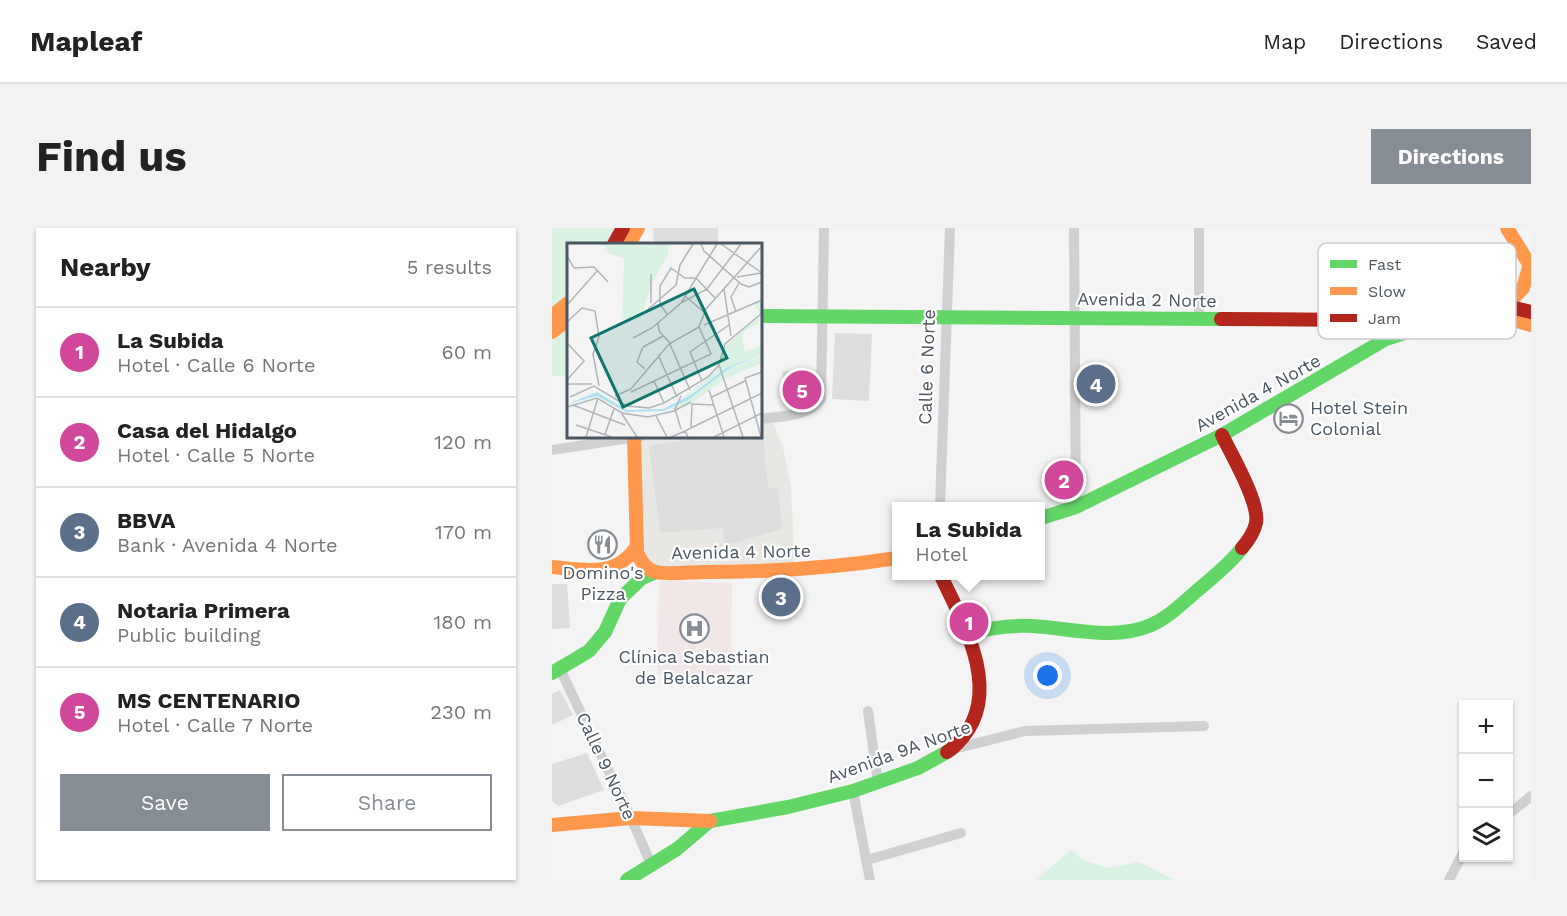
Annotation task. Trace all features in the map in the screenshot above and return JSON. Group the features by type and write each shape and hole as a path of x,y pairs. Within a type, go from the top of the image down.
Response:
{"main road":[{"path":"615,243 623,228"},
{"path":"630,243 638,228"},
{"path":"1507,228 1530,266 1528,278 1516,296"},
{"path":"552,316 567,304"},
{"name":"Avenida 2 Norte","path":"1516,308 1531,312"},
{"name":"Avenida 2 Norte","path":"762,316 1318,320"},
{"name":"Avenida 4 Norte","path":"1516,320 1531,325"},
{"path":"552,332 567,321"},
{"path":"1370,348 1374,339"},
{"name":"Avenida 4 Norte","path":"1045,517 1076,507 1222,435 1388,339"},
{"path":"968,634 983,628 1002,626 1109,632 1141,629 1161,620 1230,563 1246,543 1256,522 1254,505 1222,435"},
{"path":"556,671 589,651 605,632 620,599 637,583 656,572 642,563 637,546 637,438"},
{"path":"552,567 608,570 622,565 637,546"},
{"name":"Avenida 4 Norte","path":"656,572 795,572 892,559"},
{"path":"608,570 620,586 620,599"},
{"path":"943,580 968,634 981,683 974,721 953,749"},
{"name":"Avenida 9A Norte","path":"552,825 631,818 710,820 788,807 878,783 933,761 953,749"},
{"path":"627,880 677,849 710,820"}],"street":[{"path":"762,419 808,411 816,407 821,399 824,228"},
{"name":"Calle 6 Norte","path":"940,502 950,228"},
{"path":"1074,228 1076,507"},
{"path":"1199,228 1199,319"},
{"path":"552,450 630,438"},
{"name":"Calle 9 Norte","path":"556,671 631,818 651,864"},
{"path":"868,711 878,783"},
{"name":"Avenida 9A Norte","path":"953,749 1025,731 1204,726"},
{"path":"853,790 870,880"},
{"path":"1513,811 1531,796"},
{"path":"867,860 961,833"},
{"path":"1449,880 1459,861"}],"shaded area":[{"path":"772,417 784,452 791,487 795,572 646,567 637,490 642,438 762,438 762,419"},
{"name":"Clínica Sebastian de Belalcazar","path":"659,581 732,583 730,676 657,674"}],"green space":[{"path":"552,228 623,228 615,243 567,243 567,304 552,316"},
{"path":"567,321 567,376 552,376 552,332"},
{"path":"1071,850 1082,860 1109,868 1139,862 1174,880 1036,880"}],"building":[{"path":"653,228 718,228 718,243 654,243"},
{"path":"835,333 872,334 869,401 832,399"},
{"path":"782,371 814,371 814,396 790,398 790,384 783,384"},
{"path":"763,436 768,488 778,487 782,529 725,545 722,528 660,533 649,446 698,438 762,438"},
{"path":"552,584 567,584 570,628 552,629"},
{"path":"560,690 573,715 552,725 552,694"},
{"path":"587,753 604,790 558,806 552,801 552,764"}],"traffic: fast":[{"path":"762,316 1221,319"},
{"path":"1045,517 1076,507 1222,435 1386,339"},
{"path":"968,634 1015,626 1108,633 1137,630 1158,622 1176,609 1222,570 1242,548"},
{"path":"552,673 589,651 605,632 620,599 642,578 656,572"},
{"path":"627,880 677,849 710,821 788,807 853,791 918,768 947,752"}],"traffic: slow":[{"path":"630,243 638,228"},
{"path":"1507,228 1531,267"},
{"path":"1516,295 1523,288 1530,264"},
{"path":"552,316 567,304"},
{"path":"552,332 567,321"},
{"path":"1516,321 1531,325"},
{"path":"634,438 637,552 644,564 652,571 673,573 777,570 892,559"},
{"path":"552,567 599,570 620,563 637,546"},
{"path":"552,825 631,818 710,821"}],"traffic: jam":[{"path":"615,243 623,228"},
{"path":"1516,308 1531,312"},
{"path":"1221,319 1318,320"},
{"path":"1222,435 1249,491 1256,514 1254,530 1242,548"},
{"path":"943,580 968,635 979,678 979,698 974,718 963,737 947,752"}],"place":[{"name":"Notaria Primera","path":"1096,384"},
{"name":"MS CENTENARIO","path":"802,390"},
{"name":"Hotel Stein Colonial","path":"1289,418"},
{"name":"Casa del Hidalgo","path":"1064,480"},
{"name":"Domino's Pizza","path":"603,544"},
{"name":"BBVA","path":"781,597"},
{"name":"La Subida","path":"969,622"},
{"name":"Clínica Sebastian de Belalcazar","path":"694,628"}]}
